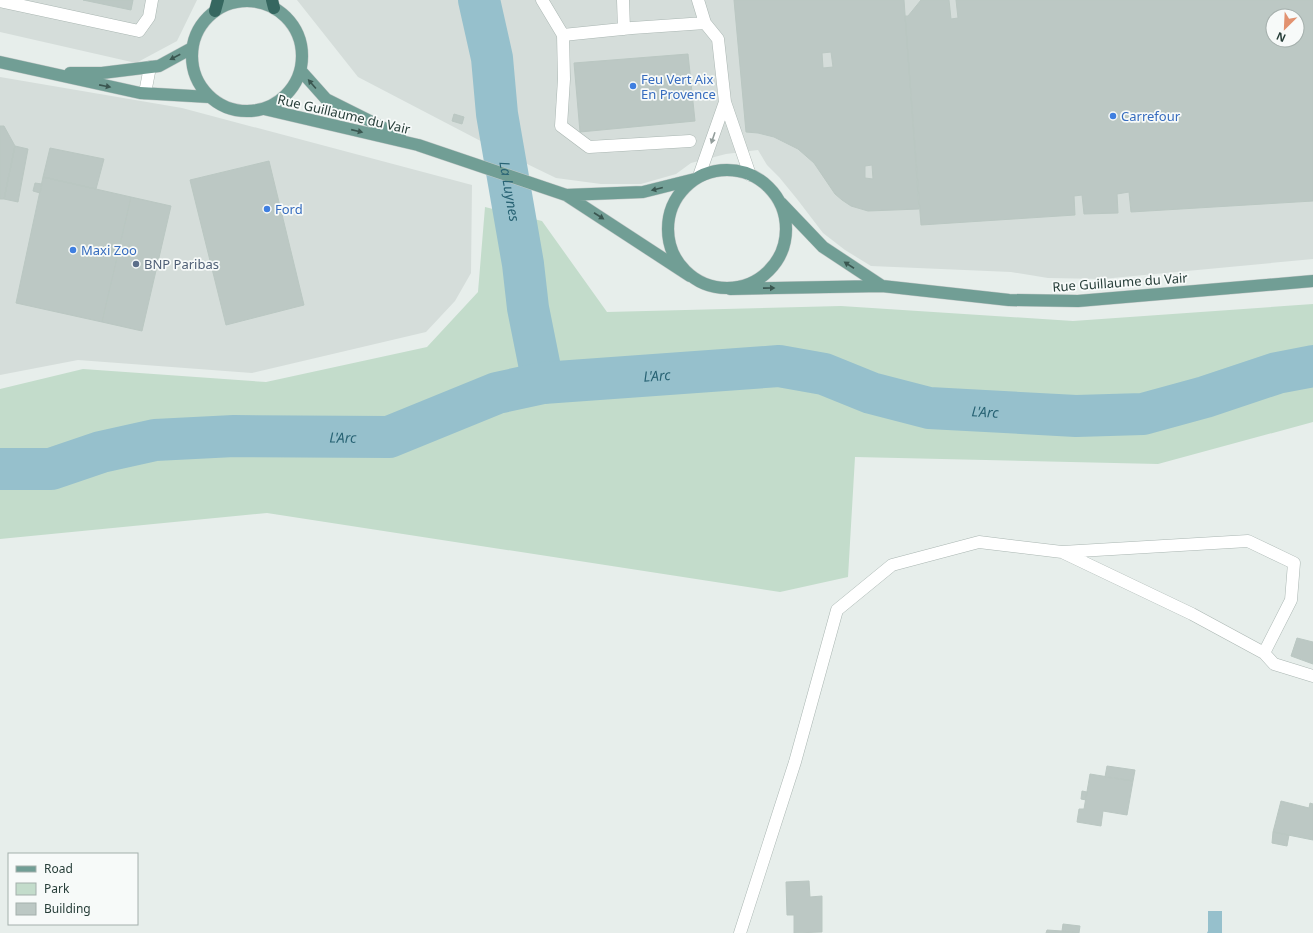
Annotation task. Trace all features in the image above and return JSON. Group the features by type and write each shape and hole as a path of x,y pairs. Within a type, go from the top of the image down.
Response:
{"main road":[{"path":"248,1 273,4 291,23 300,39 303,53 301,71 292,88 278,102 264,109 246,112 224,106 209,97 194,73 192,48 198,30 216,6 248,1"},
{"path":"53,74 102,72 158,66 192,48"},
{"path":"0,62 99,85 145,93 209,97"},
{"name":"Rue Guillaume du Vair","path":"301,71 326,99 418,145"},
{"name":"Rue Guillaume du Vair","path":"264,109 418,145 566,195 690,276"},
{"path":"726,170 750,175 768,187 780,202 787,230 775,264 756,282 730,289 707,286 690,276 673,254 667,232 674,202 697,178 726,170"},
{"name":"Rue Guillaume du Vair","path":"566,195 643,192 697,178"},
{"name":"Rue Guillaume du Vair","path":"780,202 823,248 882,286"},
{"name":"Rue Guillaume du Vair","path":"730,289 882,286 1009,300 1078,301 1313,281"}],"street":[{"path":"0,1 139,31 149,17 152,0"},
{"path":"542,0 563,35 564,79 561,126 589,147 690,141"},
{"path":"623,0 624,29"},
{"path":"698,0 705,23 718,39 725,102 750,175"},
{"path":"563,35 705,23"},
{"path":"145,93 150,67"},
{"path":"697,178 725,102"},
{"path":"740,933 795,762 837,610 892,565 979,542 1062,552 1248,541 1294,562 1291,600 1264,653"},
{"path":"1062,552 1192,614 1264,653 1274,664 1313,676"}],"shaded area":[{"path":"0,0 197,0 177,41 136,63 0,32"},
{"path":"297,0 1313,0 1313,259 1102,279 1048,278 1011,272 871,266 845,250 823,233 779,177 767,165 758,150 726,154 691,163 676,174 641,184 601,184 556,178 496,149 358,77"},
{"path":"0,77 182,108 472,185 471,273 455,301 426,332 252,373 78,360 0,375"}],"green space":[{"path":"485,207 542,221 607,312 841,306 1073,321 1313,304 1313,422 1158,464 855,457 848,577 780,592 267,513 0,539 0,389 83,369 266,382 427,347 478,292"}],"water":[{"path":"1208,911 1222,911 1222,933 1207,933"}],"building":[{"path":"83,0 133,0 131,10"},
{"path":"734,0 904,0 919,209 868,211 851,206 835,194 814,163 798,149 774,137 746,132","holes":["831,52 833,67 823,68 822,53","872,165 873,179 865,178 865,166"]},
{"name":"Carrefour","path":"921,0 949,0 951,19 958,18 956,0 1313,0 1313,201 1131,212 1129,192 1117,194 1118,213 1084,214 1082,195 1074,196 1075,215 921,225 905,16 908,16"},
{"path":"688,54 695,121 580,132 574,63"},
{"path":"454,114 464,117 462,124 452,121"},
{"path":"0,126 4,126 15,146 4,199 0,199"},
{"path":"15,146 28,149 18,202 4,199"},
{"path":"50,148 104,159 96,189 43,177"},
{"path":"269,161 304,305 226,325 190,180"},
{"name":"Maxi Zoo","path":"43,177 131,197 102,322 16,303"},
{"path":"35,183 42,184 40,193 33,191"},
{"name":"BNP Paribas","path":"131,197 171,206 142,331 102,322"},
{"path":"1297,638 1313,642 1313,664 1291,656"},
{"path":"1107,766 1135,770 1133,781 1105,777"},
{"path":"1090,774 1133,781 1127,815 1103,811 1101,826 1077,822 1079,809 1084,809"},
{"path":"1082,791 1087,792 1086,800 1081,799"},
{"path":"1281,801 1309,808 1310,803 1313,804 1313,840 1273,832"},
{"path":"1273,832 1289,835 1287,846 1272,843"},
{"path":"809,881 810,897 822,896 822,932 794,933 794,915 787,915 786,882"},
{"path":"1063,924 1080,926 1079,933 1062,931"},
{"path":"1047,930 1062,931 1079,933 1046,933"}],"waterway":[{"name":"La Luynes","path":"479,0 492,58 497,114 523,264 528,308 543,383"},
{"name":"L'Arc","path":"0,469 51,469 101,452 155,440 234,436 389,437 497,393 543,383 779,366 824,374 871,393 929,408 1076,416 1143,414 1205,397 1277,373 1313,366"}],"place":[{"name":"Feu Vert Aix En Provence","path":"633,86"},
{"name":"Carrefour","path":"1113,116"},
{"name":"Ford","path":"267,209"},
{"name":"Maxi Zoo","path":"73,250"},
{"name":"BNP Paribas","path":"136,264"}]}
